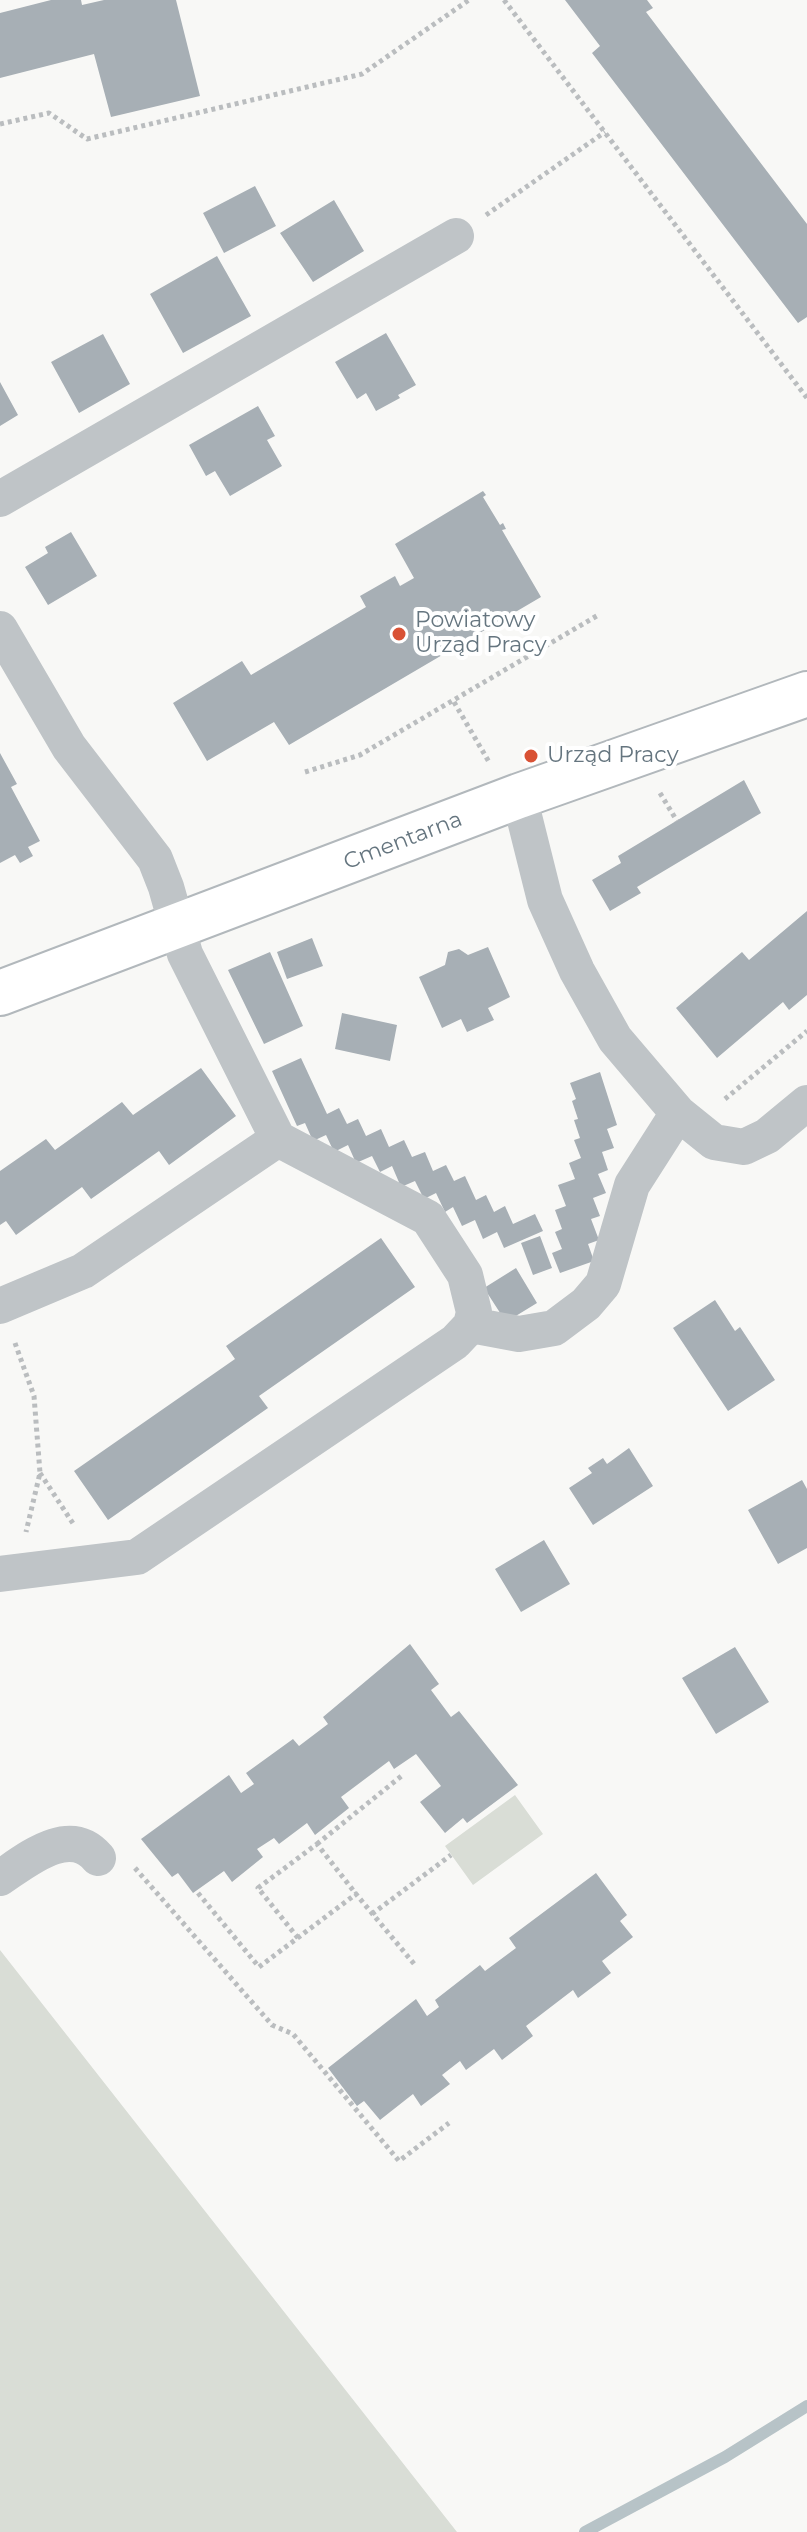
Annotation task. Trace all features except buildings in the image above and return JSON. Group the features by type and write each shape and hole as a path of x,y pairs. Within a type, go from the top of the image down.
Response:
{"street":[{"path":"0,499 456,236"},
{"path":"0,629 69,747 155,859 185,954 278,1139 428,1218 465,1275 474,1312 471,1325 455,1342 137,1557 0,1574"},
{"name":"Cmentarna","path":"0,993 519,796 807,694"},
{"path":"519,796 545,900 577,971 615,1039 678,1113 714,1142 744,1147 767,1136 807,1103"},
{"path":"471,1325 519,1334 554,1328 586,1304 603,1284 632,1185 678,1113"},
{"path":"0,1306 83,1271 278,1139"},
{"path":"0,1878 43,1850 58,1844 74,1844 90,1849 98,1858"}],"path":[{"path":"0,124 49,113 87,139 362,74 469,0"},
{"path":"504,0 807,398"},
{"path":"456,236 605,132"},
{"path":"305,772 360,755 600,614"},
{"path":"454,702 490,763"},
{"path":"658,789 677,821"},
{"path":"722,1102 807,1031"},
{"path":"13,1340 34,1396 40,1473 24,1542"},
{"path":"40,1473 80,1535"},
{"path":"298,1938 258,1888 404,1774"},
{"path":"317,1844 415,1965"},
{"path":"372,1914 451,1855"},
{"path":"134,1867 272,2025 293,2034 399,2161 449,2123"},
{"path":"198,1893 259,1967 356,1894"}],"shaded area":[{"path":"515,1795 543,1834 473,1885 445,1846"},
{"path":"0,1950 457,2532 0,2532"}],"waterway":[{"path":"585,2532 725,2457 807,2406"}],"place":[{"name":"Powiatowy Urząd Pracy","path":"399,634"},
{"name":"Urząd Pracy","path":"531,756"}]}
